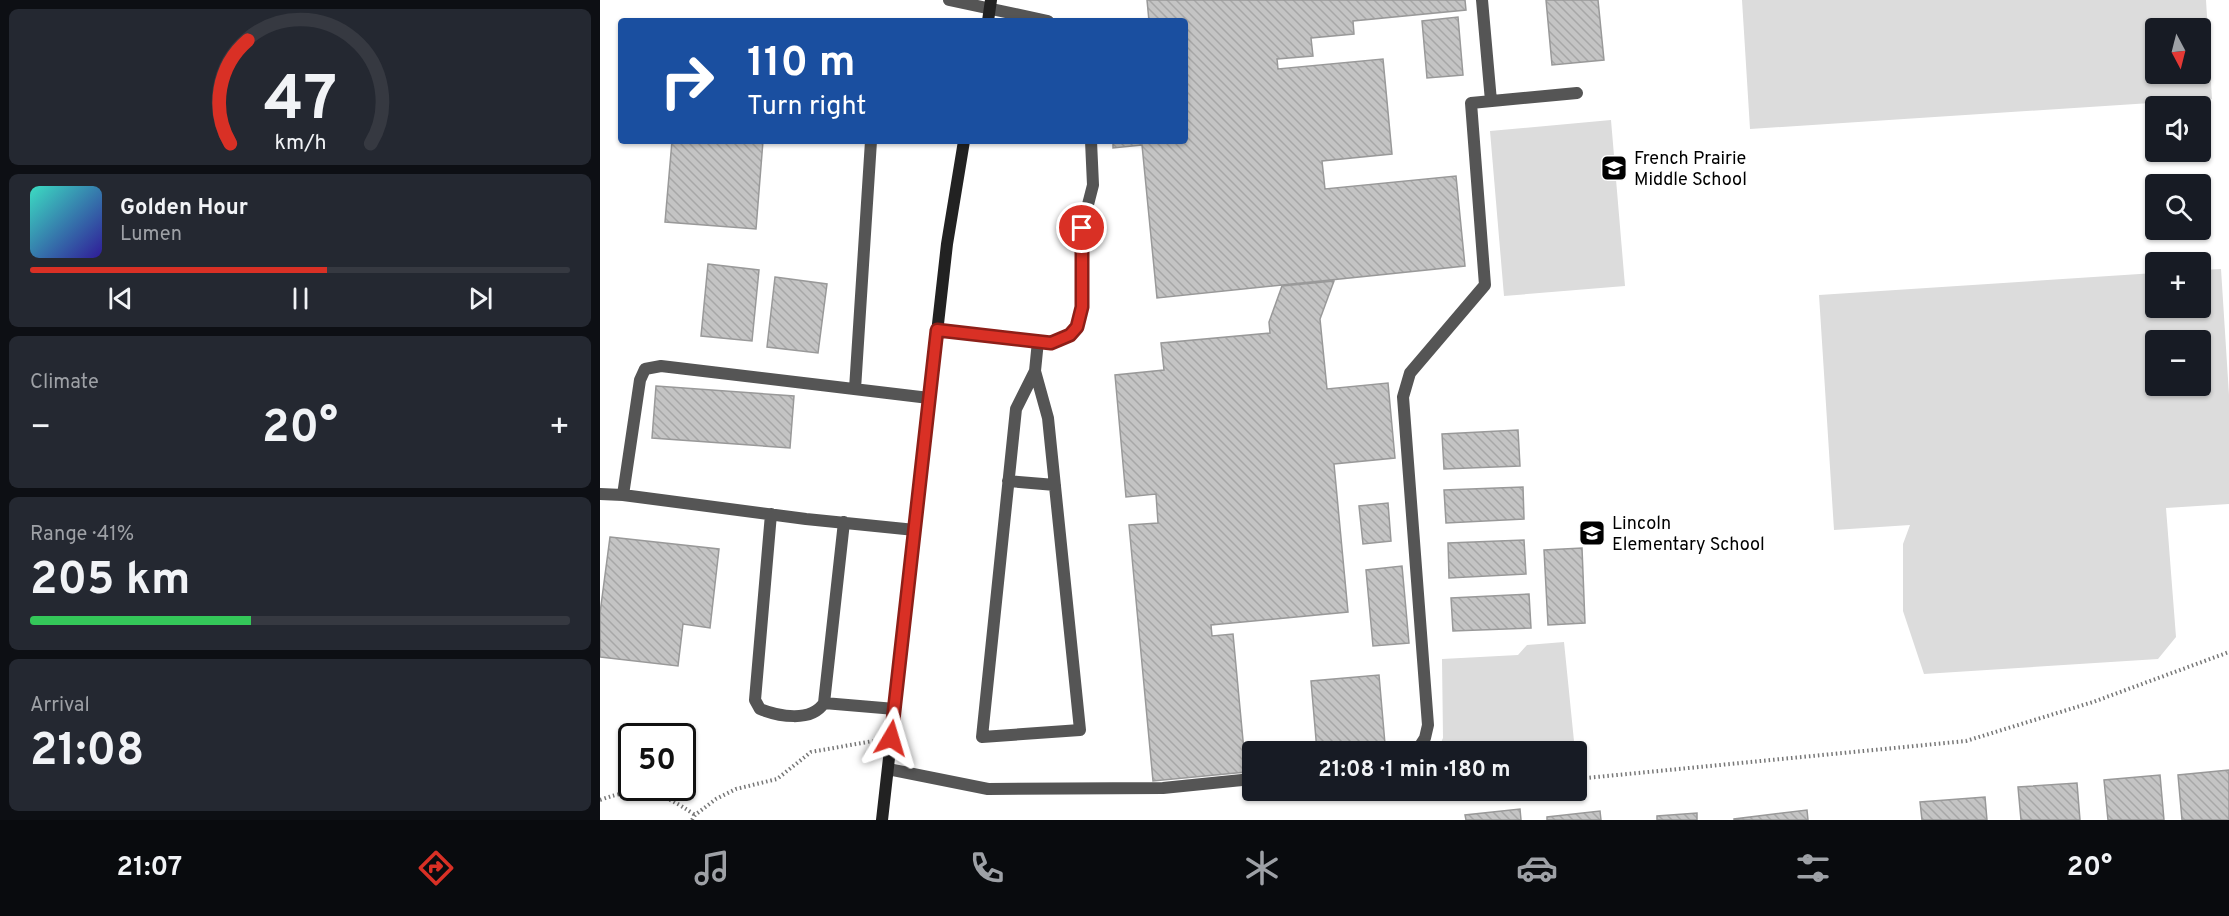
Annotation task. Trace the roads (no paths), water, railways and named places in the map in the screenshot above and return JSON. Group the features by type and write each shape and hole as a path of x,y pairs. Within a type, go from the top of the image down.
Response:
{"main road":[{"path":"882,820 947,244 964,144"}],"lane":[{"path":"949,0 1032,18"},
{"path":"1482,0 1491,101"},
{"path":"1423,741 1428,725 1403,397 1410,373 1485,285 1471,103 1577,93"},
{"path":"855,389 871,144"},
{"path":"937,330 1051,343 1070,335 1081,317 1082,228 1093,185 1091,144"},
{"path":"1035,370 1048,418 1080,730 982,737 1016,409 1035,370 1038,341"},
{"path":"623,495 640,380 645,369 661,366 929,398"},
{"path":"1008,481 1055,485"},
{"path":"600,494 915,530"},
{"path":"771,514 755,700 760,709 774,714 796,716 819,710 824,703 844,522"},
{"path":"824,703 895,709"},
{"path":"888,769 988,789 1162,788 1242,780"}],"place":[{"name":"French Prairie Middle School","path":"1614,168"},
{"name":"Lincoln Elementary School","path":"1592,533"}]}
